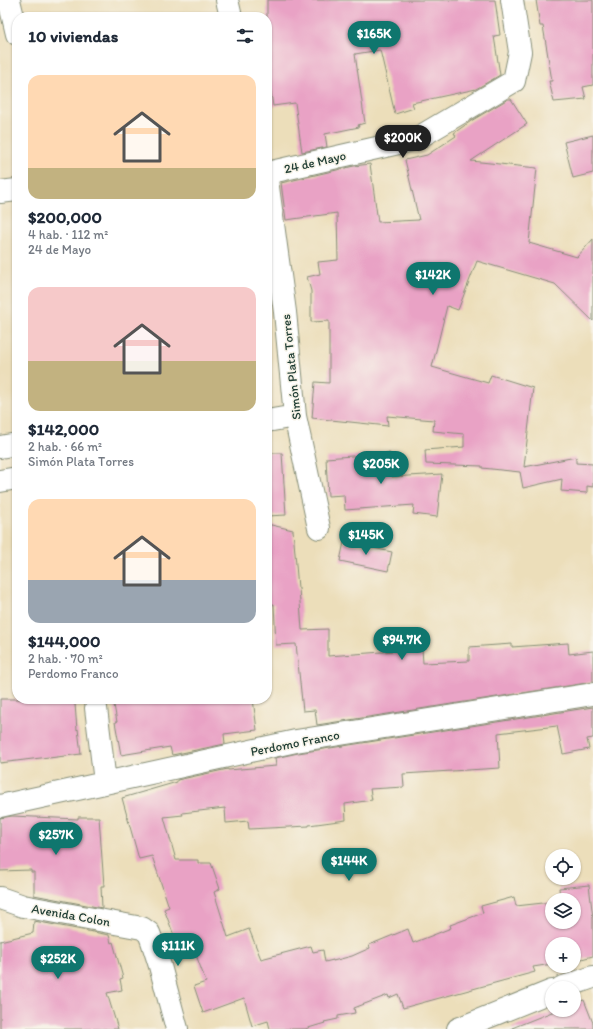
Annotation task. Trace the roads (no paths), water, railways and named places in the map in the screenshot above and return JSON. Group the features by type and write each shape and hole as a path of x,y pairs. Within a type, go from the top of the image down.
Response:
{"street":[{"path":"9,0 12,13"},
{"path":"227,0 230,12"},
{"name":"24 de Mayo","path":"272,173 416,139 514,81 520,52 512,0"},
{"path":"0,192 12,191"},
{"name":"Simón Plata Torres","path":"272,217 285,312 295,416 319,528"},
{"path":"272,420 295,416"},
{"path":"0,447 12,445"},
{"path":"0,481 12,479"},
{"name":"Perdomo Franco","path":"0,806 296,741 593,694"},
{"path":"96,708 105,782"},
{"name":"Avenida Colon","path":"0,898 23,906 142,928 149,933 160,966 177,1029"},
{"path":"581,981 593,977"},
{"path":"458,1029 545,994"}]}
